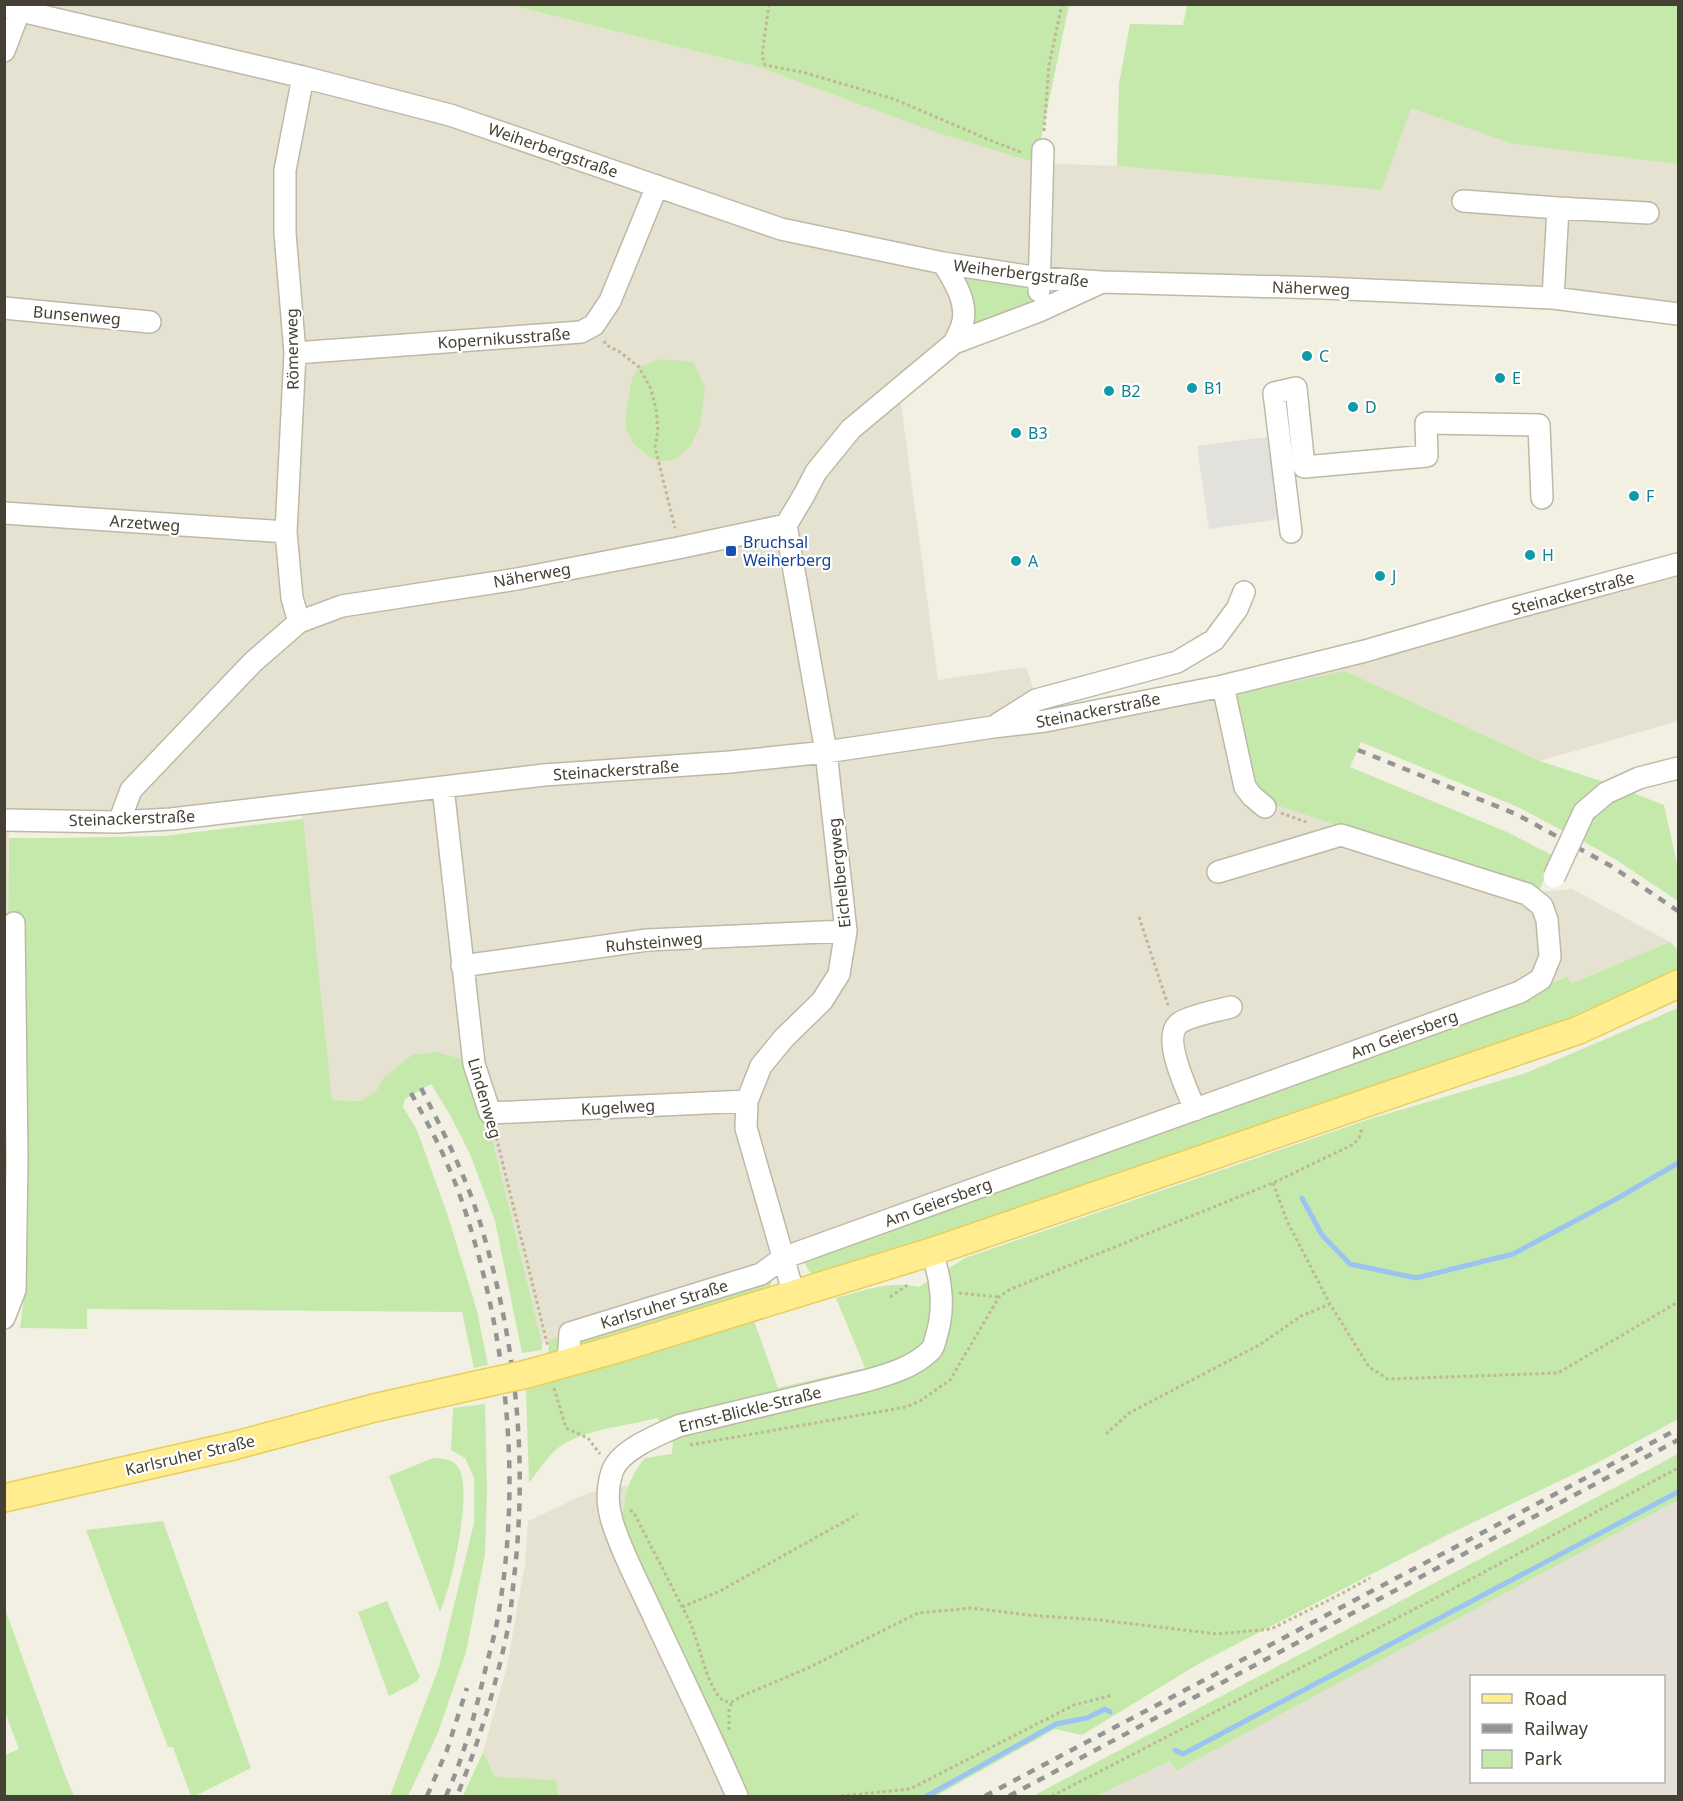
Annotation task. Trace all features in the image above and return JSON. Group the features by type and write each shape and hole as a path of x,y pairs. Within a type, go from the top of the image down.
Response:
{"main road":[{"name":"Karlsruher Straße","path":"4,1498 233,1446 374,1408 556,1367 794,1295 931,1252 1579,1030 1678,984"}],"street":[{"path":"4,51 15,8"},
{"name":"Weiherbergstraße","path":"15,8 450,115 781,229 943,263 1040,278 1102,282"},
{"name":"Römerweg","path":"300,622 292,598 286,532 295,354 285,232 285,170 303,77"},
{"path":"1039,311 1043,154"},
{"name":"Kopernikusstraße","path":"295,354 581,332 594,325 610,301 657,186"},
{"path":"1463,201 1648,213"},
{"path":"1553,298 1558,208"},
{"path":"943,263 957,285 963,302 963,323 954,343"},
{"name":"Näherweg","path":"119,822 131,790 253,662 300,622 342,606 518,579 786,525 816,472 850,429 954,343 1039,311 1102,282 1322,288 1553,298 1678,314"},
{"name":"Bunsenweg","path":"4,308 150,322"},
{"path":"1291,532 1275,393 1296,388 1304,467 1427,456 1426,423 1539,425 1542,498"},
{"name":"Arzetweg","path":"4,513 286,532"},
{"name":"Eichelbergweg","path":"786,525 826,752 846,931 839,974 822,1000 784,1038 761,1066 747,1101 746,1128 794,1295"},
{"name":"Steinackerstraße","path":"4,820 119,822 171,819 544,775 730,762 826,752 1045,721 1223,686 1365,651 1678,564"},
{"path":"993,727 1036,700 1177,662 1214,639 1237,609 1244,592"},
{"path":"1223,686 1245,787 1265,807"},
{"path":"1218,872 1341,835 1527,894 1542,906 1584,812 1606,793 1622,785 1678,768"},
{"name":"Lindenweg","path":"443,787 474,1064 490,1113"},
{"name":"Am Geiersberg","path":"783,1258 1520,992 1541,979 1550,957 1547,920 1542,906"},
{"path":"4,1318 15,1290 10,1241 17,1158 9,949 14,922"},
{"name":"Ruhsteinweg","path":"462,966 647,940 846,931"},
{"path":"1194,1110 1173,1052 1172,1036 1175,1027 1182,1021 1231,1007"},
{"name":"Kugelweg","path":"490,1113 747,1101"},
{"name":"Ernst-Blickle-Straße","path":"612,1470 620,1457 678,1426 895,1372 933,1349 941,1322 941,1297 937,1265 931,1252"},
{"name":"Karlsruher Straße","path":"556,1367 570,1333 761,1274 783,1258"},
{"path":"612,1470 607,1497 612,1520 626,1557 737,1797"}],"path":[{"path":"769,4 762,56 765,65 806,73 894,99 1017,151 1043,154 1049,65 1062,4"},
{"path":"594,325 606,345 620,352 639,367 651,389 658,431 655,447 678,548"},
{"path":"1265,807 1341,835"},
{"path":"1139,917 1175,1027"},
{"path":"689,1445 906,1407 920,1401 950,1380 999,1297 1011,1289 1273,1184 1354,1144 1362,1130 1364,1116 1360,1105"},
{"name":"Lindenweg","path":"490,1113 556,1367 566,1428 588,1438 612,1470"},
{"path":"1273,1184 1287,1221 1330,1304 1369,1367 1388,1379 1558,1373 1678,1302"},
{"path":"890,1297 909,1284"},
{"path":"957,1293 999,1297"},
{"path":"1106,1434 1129,1413 1261,1344 1301,1316 1330,1304"},
{"path":"1052,1797 1432,1600 1678,1468"},
{"path":"607,1497 634,1513 691,1624 708,1677 716,1693 723,1701 732,1702 808,1668 918,1613 971,1608 1217,1634 1272,1629 1370,1578"},
{"path":"682,1607 720,1591 858,1514"},
{"path":"841,1797 910,1789 1074,1705 1113,1695"}],"shaded area":[{"path":"5,5 510,5 756,66 935,131 1036,163 1117,166 1382,190 1411,107 1513,144 1678,164 1678,314 1102,282 954,343 899,389 938,680 1026,667 1045,721 1349,665 1678,576 1678,721 1540,761 1345,671 1233,698 1538,892 1572,889 1670,942 1571,985 1566,977 665,1308 542,1343 486,1113 466,1060 386,1076 378,1090 361,1101 332,1100 300,795 167,812 9,811 5,1171"},
{"path":"1273,436 1285,518 1209,529 1197,446"},
{"path":"628,1485 622,1528 746,1796 559,1796 556,1780 495,1778 483,1752 507,1666 525,1564 528,1521 588,1493"},
{"path":"1678,1500 1678,1796 1097,1796 1170,1761 1176,1771"}],"green space":[{"path":"510,5 1069,5 1036,163 935,132 756,66"},
{"path":"1187,5 1678,5 1678,164 1513,144 1411,108 1382,190 1117,166 1119,84 1130,24 1183,25"},
{"path":"943,263 1040,278 1039,311 954,343 963,323"},
{"path":"662,359 693,362 705,388 700,426 691,445 677,459 660,462 648,456 634,444 626,430 626,412 632,379 639,367"},
{"path":"1345,671 1540,761 1610,784 1567,833 1520,808 1361,742 1350,767 1507,832 1556,857 1538,892 1267,802 1255,793 1233,698 1247,692"},
{"path":"1625,790 1664,805 1678,865 1678,901 1615,859 1577,838 1588,815"},
{"path":"303,819 332,1100 361,1101 377,1090 385,1076 412,1055 435,1052 466,1060 486,1113 542,1350 522,1353 495,1221 470,1154 431,1084 405,1099 403,1107 417,1130 448,1216 477,1311 488,1365 474,1368 462,1312 87,1309 87,1329 20,1328 26,1283 22,925 8,924 9,838 163,836"},
{"path":"1670,942 1678,950 1678,976 1609,1012 849,1265 813,1275 803,1259 1567,977 1571,984"},
{"path":"1678,1008 1678,1419 1597,1463 1445,1536 1200,1663 1082,1735 1055,1729 936,1796 746,1796 622,1528 627,1491 639,1466 645,1458 672,1454 673,1440 657,1418 599,1431 561,1445 529,1483 526,1390 754,1321 778,1388 865,1368 836,1298 887,1286 919,1287 965,1258 1373,1118 1526,1073"},
{"path":"767,1277 771,1280 768,1291 548,1356 549,1340"},
{"path":"485,1404 487,1491 485,1554 466,1652 437,1735 408,1796 390,1796 439,1667 474,1523 474,1478 465,1458 451,1450 453,1408"},
{"path":"1678,1454 1678,1500 1176,1771 1170,1761 1097,1796 1033,1796"},
{"path":"433,1458 450,1460 456,1464 462,1479 463,1496 455,1561 440,1612 389,1476"},
{"path":"163,1521 251,1768 195,1796 191,1796 173,1747 168,1747 86,1530"},
{"path":"387,1601 420,1677 416,1682 389,1696 358,1612"},
{"path":"5,1609 74,1796 5,1796 5,1755 19,1749 5,1712"},
{"path":"483,1752 495,1777 556,1780 559,1796 463,1796"}],"waterway":[{"path":"1302,1198 1322,1235 1350,1264 1416,1278 1513,1254 1678,1163"},
{"path":"1175,1750 1183,1754 1678,1492"},
{"path":"927,1796 1056,1724 1087,1718 1105,1709 1110,1712"}],"railway":[{"path":"1358,750 1516,814 1611,866 1678,911"},
{"path":"421,1088 463,1175 494,1272 511,1358 519,1446 518,1534 508,1628 486,1714 457,1796"},
{"path":"411,1093 453,1178 480,1261 499,1350 508,1441 508,1532 497,1622 468,1735 446,1796"},
{"path":"985,1796 1678,1429"},
{"path":"1009,1796 1678,1440"},
{"path":"427,1796 447,1750 467,1688"}],"place":[{"name":"C","path":"1307,356"},
{"name":"E","path":"1500,378"},
{"name":"B1","path":"1192,388"},
{"name":"B2","path":"1109,391"},
{"name":"D","path":"1353,407"},
{"name":"B3","path":"1016,433"},
{"name":"F","path":"1634,496"},
{"name":"Bruchsal Weiherberg","path":"731,551"},
{"name":"H","path":"1530,555"},
{"name":"A","path":"1016,561"},
{"name":"J","path":"1380,576"}]}
